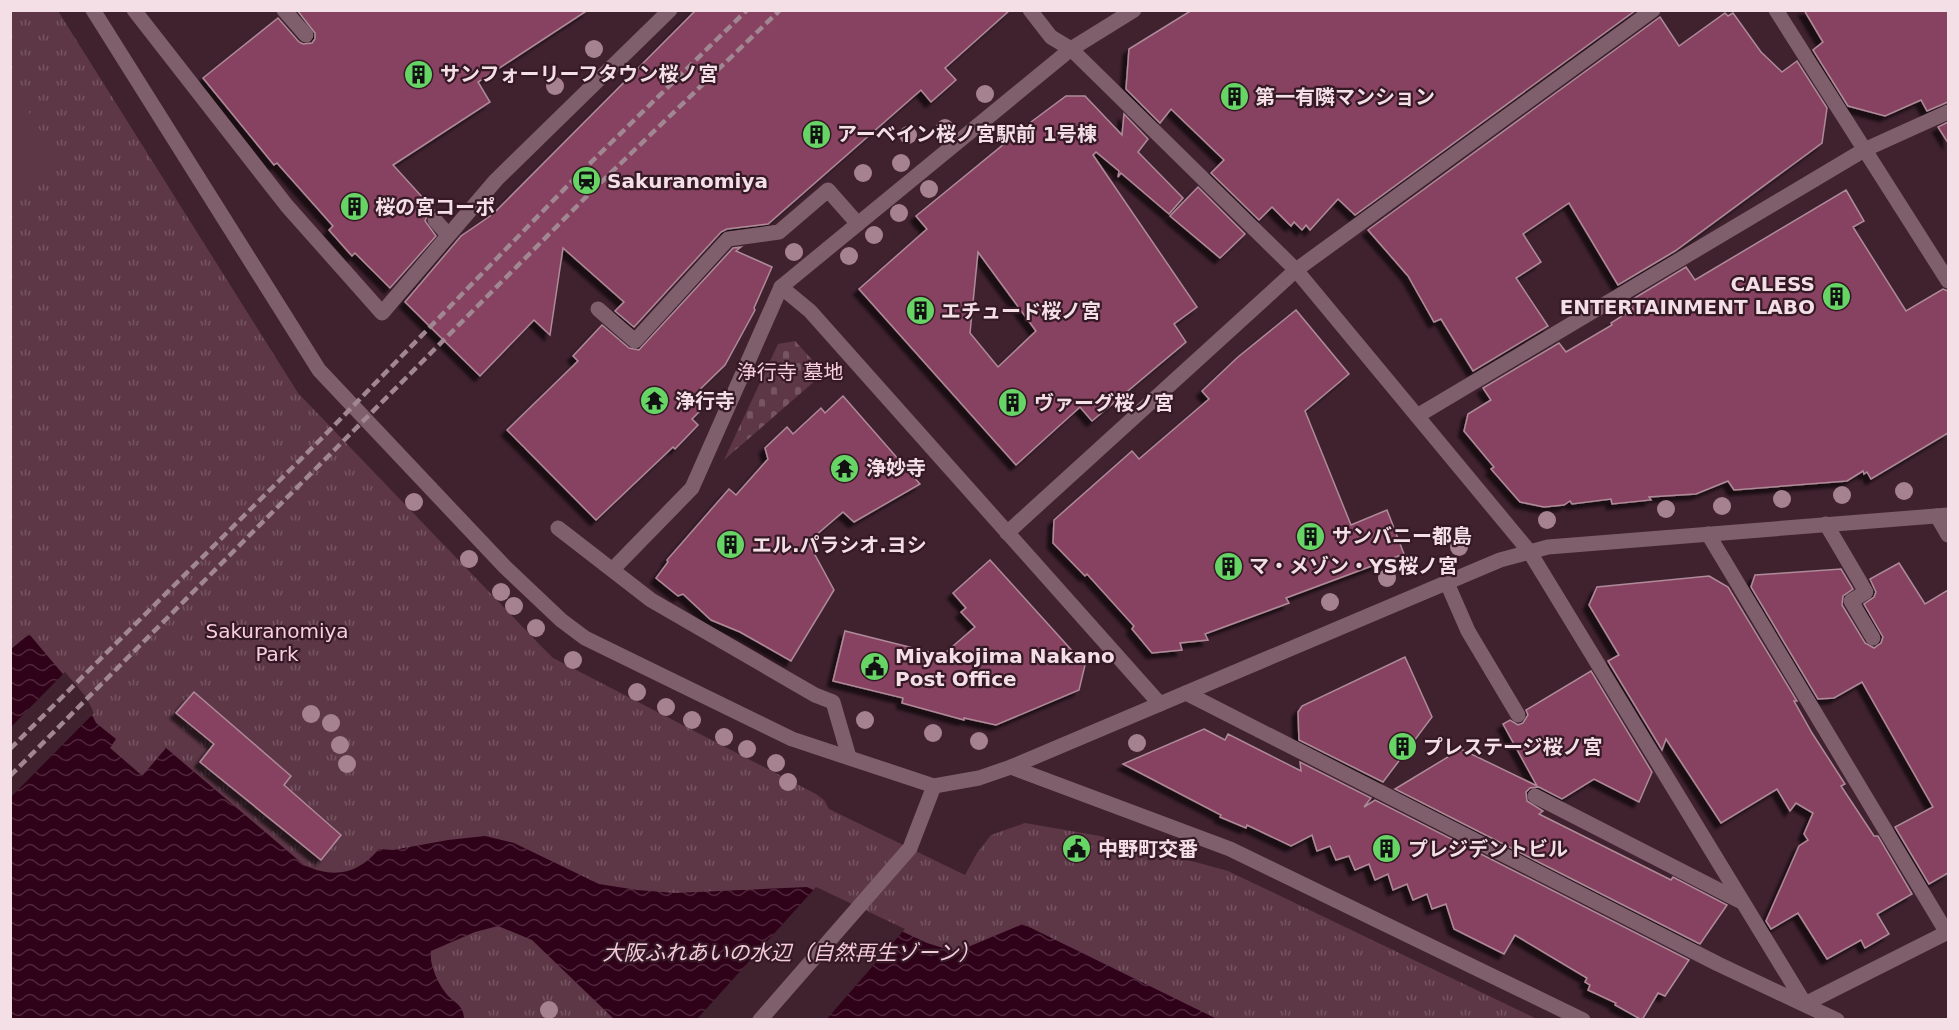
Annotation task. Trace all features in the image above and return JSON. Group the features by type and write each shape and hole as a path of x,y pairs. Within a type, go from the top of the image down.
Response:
{"street":[{"path":"93,10 319,370 505,567 561,620 585,638 792,739 934,786 979,778 1011,767 1500,560 1529,551 1548,547 1943,515 1948,535"},
{"path":"134,10 287,206 382,313 496,180 670,10"},
{"path":"284,10 306,35"},
{"path":"613,569 692,488 781,287 1071,49 1134,10"},
{"path":"1007,533 1296,270 1653,10"},
{"path":"1776,10 1948,281"},
{"path":"1036,12 1051,37 1071,49 1296,270 1529,551 1805,1005"},
{"path":"1417,416 1864,150 1948,112"},
{"path":"598,309 635,341 728,239 779,232 828,190 858,224"},
{"path":"435,220 448,235"},
{"path":"781,287 810,311 1160,704"},
{"path":"1826,524 1866,592 1851,601 1873,638"},
{"path":"558,528 651,600 815,695 833,702 849,758"},
{"path":"1708,534 1948,932 1805,1005"},
{"path":"1447,583 1468,631 1518,715"},
{"path":"1186,693 1718,964 1837,1020"},
{"path":"1011,767 1230,849 1583,1020"},
{"path":"760,1020 910,848 934,786"},
{"path":"1535,796 1742,902"}],"green space":[{"name":"Sakuranomiya Park","path":"11,11 58,11 298,393 553,658 816,794 824,800 829,809 965,875 977,853 991,835 1025,823 1100,836 1228,871 1537,1019 428,1019 109,747 115,739 96,723 84,699 29,635 11,650"},
{"path":"10,83 61,163 11,195 10,195"},
{"name":"浄行寺 墓地","path":"795,341 824,373 724,460 778,344"}],"water":[{"name":"大阪ふれあいの水辺（自然再生ゾーン）","path":"29,634 84,699 96,723 116,739 110,748 142,776 166,748 304,865 315,869 335,873 345,872 363,864 379,849 393,850 485,836 514,843 599,884 675,893 807,887 927,943 956,952 1023,924 1217,1019 614,1019 532,940 498,926 475,932 431,951 432,967 437,978 448,996 462,1010 464,1019 11,1019 10,650"}],"pier":[{"path":"65,672 86,697 94,713 11,797 11,727"},
{"path":"816,887 905,929 826,1020 697,1019"}],"building":[{"path":"297,10 588,10 478,82 490,102 393,165 434,210 428,213 425,221 436,236 390,288 355,253 352,256 329,230 333,226 277,163 274,165 203,78 278,18 299,42 312,43 315,33"},
{"path":"696,10 1010,10 945,68 956,80 931,102 921,90 768,224 727,229 721,232 634,327 615,311 624,302 563,248 550,335 534,320 480,376 405,302 461,236 493,214"},
{"path":"1192,10 1636,10 1355,215 1338,199 1310,230 1306,225 1302,230 1294,222 1291,226 1272,207 1259,220 1211,173 1224,160 1171,109 1160,123 1126,89 1129,49"},
{"path":"1804,10 1948,10 1948,102 1927,111 1921,100 1885,116 1848,106 1813,50 1823,42"},
{"path":"1725,13 1728,16 1733,13 1761,52 1782,72 1797,61 1827,108 1822,143 1675,251 1618,285 1569,203 1523,234 1541,262 1516,278 1548,326 1473,371 1441,319 1434,322 1408,276 1368,230 1660,17 1679,46"},
{"path":"1066,96 1085,96 1122,135 1124,114 1148,139 1138,152 1183,198 1169,214 1121,173 1118,177 1119,171 1096,152 1093,155 1197,307 1174,324 1186,342 1092,421 1080,407 1016,465 859,289 927,229 916,216","holes":["978,252 1036,331 998,367 970,333"]},
{"path":"1948,122 1948,143 1938,127"},
{"path":"1198,187 1245,234 1220,258 1170,216"},
{"path":"1846,190 1864,221 1853,227 1906,311 1943,289 1948,291 1948,433 1871,479 1867,472 1864,474 1863,471 1847,481 1734,490 1728,481 1696,494 1649,497 1651,500 1612,504 1611,499 1572,504 1570,501 1564,505 1544,507 1520,502 1491,469 1494,467 1464,431 1468,414 1491,400 1483,388 1559,343 1566,352 1612,325 1611,323 1633,309 1628,302 1686,267 1695,280"},
{"path":"741,247 736,251 772,267 755,310 725,365 692,397 703,408 692,419 698,425 675,449 673,447 596,520 507,430 578,361 573,356 602,325 629,348 639,350 733,248"},
{"path":"1296,310 1349,374 1305,411 1351,525 1387,510 1404,554 1286,598 1289,603 1205,634 1208,640 1180,643 1182,650 1152,653 1132,629 1134,626 1087,574 1085,576 1053,543 1054,520 1132,451 1139,459 1209,399 1202,391 1238,357"},
{"path":"843,396 920,484 854,522 843,512 808,542 834,590 791,661 740,632 711,620 683,594 678,596 656,578 668,562 667,560 729,489 736,495 768,459 765,448 787,427 793,434 821,408 825,413"},
{"path":"990,560 1085,665 1079,690 996,725 964,718 964,720 902,703 903,698 833,681 845,631 929,652 945,653 975,627 961,612 966,608 953,593"},
{"path":"1899,563 1925,604 1948,590 1948,873 1929,884 1895,827 1933,807 1862,682 1834,698 1818,699 1751,587 1755,575 1841,569 1853,589 1843,596 1842,605 1865,643 1874,648 1881,643 1883,637 1864,604 1874,597 1876,592 1870,579"},
{"path":"1709,576 1728,587 1797,701 1794,701 1812,733 1845,784 1841,786 1874,836 1878,836 1912,894 1877,914 1889,934 1865,948 1861,940 1827,959 1798,913 1771,929 1766,921 1799,846 1808,840 1804,834 1813,813 1796,803 1790,811 1777,789 1721,823 1666,739 1662,750 1608,661 1619,655 1589,605 1597,587"},
{"path":"1405,657 1432,717 1383,782 1299,740 1298,712 1302,706"},
{"path":"1591,671 1652,772 1639,802 1594,779 1562,799 1539,787 1530,788 1526,792 1527,801 1543,811 1539,814 1671,880 1673,877 1727,905 1700,944 1395,789 1461,749 1537,786 1503,724 1510,720 1518,725 1523,723 1528,715 1526,710"},
{"path":"194,692 291,776 284,785 341,835 321,860 200,762 214,744 176,713"},
{"path":"1204,729 1225,740 1228,734 1301,771 1300,762 1371,798 1364,807 1375,800 1689,960 1665,996 1658,993 1642,1020 1615,1005 1616,1003 1588,990 1590,985 1585,982 1587,978 1515,935 1504,954 1454,929 1446,904 1432,909 1427,894 1413,900 1407,884 1393,890 1388,874 1375,880 1369,864 1355,870 1349,856 1336,860 1330,846 1317,851 1312,835 1291,846 1247,825 1246,828 1220,817 1221,815 1123,764"}],"railway":[{"path":"10,749 320,440 579,174 747,10"},
{"path":"10,776 594,189 780,10"}],"place":[{"name":"サンフォーリーフタウン桜ノ宮","path":"419,74"},
{"name":"第一有隣マンション","path":"1234,97"},
{"name":"アーベイン桜ノ宮駅前 1号棟","path":"816,134"},
{"name":"Sakuranomiya","path":"586,181"},
{"name":"桜の宮コーポ","path":"354,207"},
{"name":"CALESS ENTERTAINMENT LABO","path":"1836,296"},
{"name":"エチュード桜ノ宮","path":"920,311"},
{"name":"浄行寺","path":"654,401"},
{"name":"ヴァーグ桜ノ宮","path":"1013,403"},
{"name":"浄妙寺","path":"845,468"},
{"name":"サンバニー都島","path":"1311,536"},
{"name":"エル.パラシオ.ヨシ","path":"731,545"},
{"name":"マ・メゾン・YS桜ノ宮","path":"1228,566"},
{"name":"Miyakojima Nakano Post Office","path":"874,667"},
{"name":"プレステージ桜ノ宮","path":"1402,747"},
{"name":"中野町交番","path":"1077,849"},
{"name":"プレジデントビル","path":"1387,849"}]}
